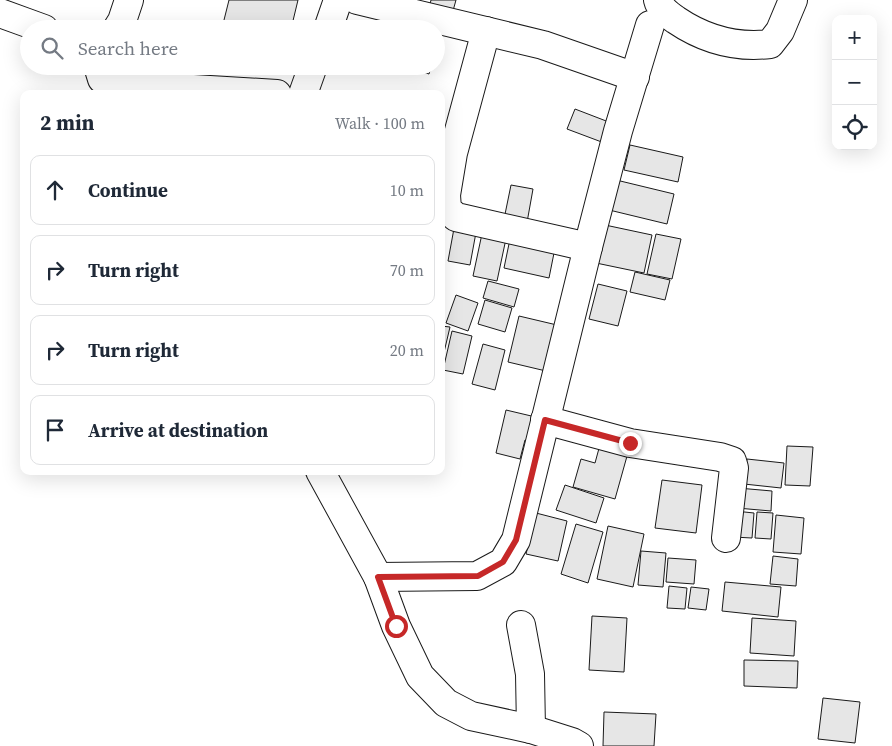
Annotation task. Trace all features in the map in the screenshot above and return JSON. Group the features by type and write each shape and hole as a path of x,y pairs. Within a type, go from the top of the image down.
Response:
{"street":[{"path":"122,20 129,0"},
{"path":"331,20 338,0"},
{"path":"357,0 440,20"},
{"path":"378,577 478,576 503,562 516,540 618,131 658,3 667,14 688,28 726,43 756,46 770,44 780,31 793,0"},
{"path":"0,13 20,20"},
{"path":"445,21 543,45 635,77"},
{"path":"486,31 453,153 446,195 447,209 456,217 588,247"},
{"path":"101,75 102,79 110,84 210,90"},
{"path":"304,90 310,75"},
{"path":"545,420 630,443 720,457 732,461 734,468 726,538"},
{"path":"322,475 378,577 396,626 420,676 446,703 471,716 531,729 579,746"},
{"path":"521,626 530,674 531,729"}],"building":[{"path":"229,0 298,0 293,20 224,20"},
{"path":"431,0 456,0 451,18 428,12"},
{"path":"575,109 614,124 607,144 567,129"},
{"path":"630,145 683,157 678,182 624,170"},
{"path":"612,179 674,194 667,224 605,209"},
{"path":"511,185 533,189 526,228 503,224"},
{"path":"455,223 477,227 470,265 448,261"},
{"path":"605,225 652,235 644,273 596,263"},
{"path":"483,229 507,234 497,281 473,276"},
{"path":"656,234 681,239 672,279 647,274"},
{"path":"510,239 555,248 549,278 504,268"},
{"path":"635,272 670,280 665,300 630,292"},
{"path":"488,281 519,289 514,307 483,298"},
{"path":"598,284 627,291 618,326 589,319"},
{"path":"456,295 478,303 468,331 446,323"},
{"path":"485,300 512,308 505,332 478,324"},
{"path":"519,316 557,325 546,371 508,362"},
{"path":"445,326 450,327 445,348"},
{"path":"452,331 472,336 463,374 445,370 445,361"},
{"path":"483,344 505,350 495,390 472,384"},
{"path":"506,410 544,419 539,443 525,440 520,459 496,453"},
{"path":"601,441 629,449 615,499 573,487 581,459 595,463"},
{"path":"787,446 813,447 810,486 785,485"},
{"path":"747,459 784,463 781,488 744,484"},
{"path":"662,480 702,485 696,533 655,528"},
{"path":"565,485 604,498 596,523 556,510"},
{"path":"738,488 772,491 771,511 737,508"},
{"path":"735,511 754,513 752,538 733,537"},
{"path":"757,512 773,513 771,539 755,538"},
{"path":"536,513 567,521 558,561 526,554"},
{"path":"776,515 804,518 801,554 773,552"},
{"path":"576,524 603,532 588,583 561,574"},
{"path":"608,526 644,534 633,587 597,579"},
{"path":"641,551 666,553 663,587 638,585"},
{"path":"773,556 798,559 796,586 770,584"},
{"path":"668,558 696,560 694,584 666,582"},
{"path":"725,582 781,587 778,617 722,611"},
{"path":"669,586 687,588 685,609 667,608"},
{"path":"691,587 709,589 706,610 688,608"},
{"path":"592,616 627,618 624,672 589,670"},
{"path":"752,618 796,621 794,656 750,653"},
{"path":"744,660 798,661 797,688 744,686"},
{"path":"823,698 860,702 855,743 818,739"},
{"path":"604,712 656,714 654,746 603,746"}],"route":[{"path":"396,626 378,577 478,576 503,562 516,540 545,420 630,443"}]}
